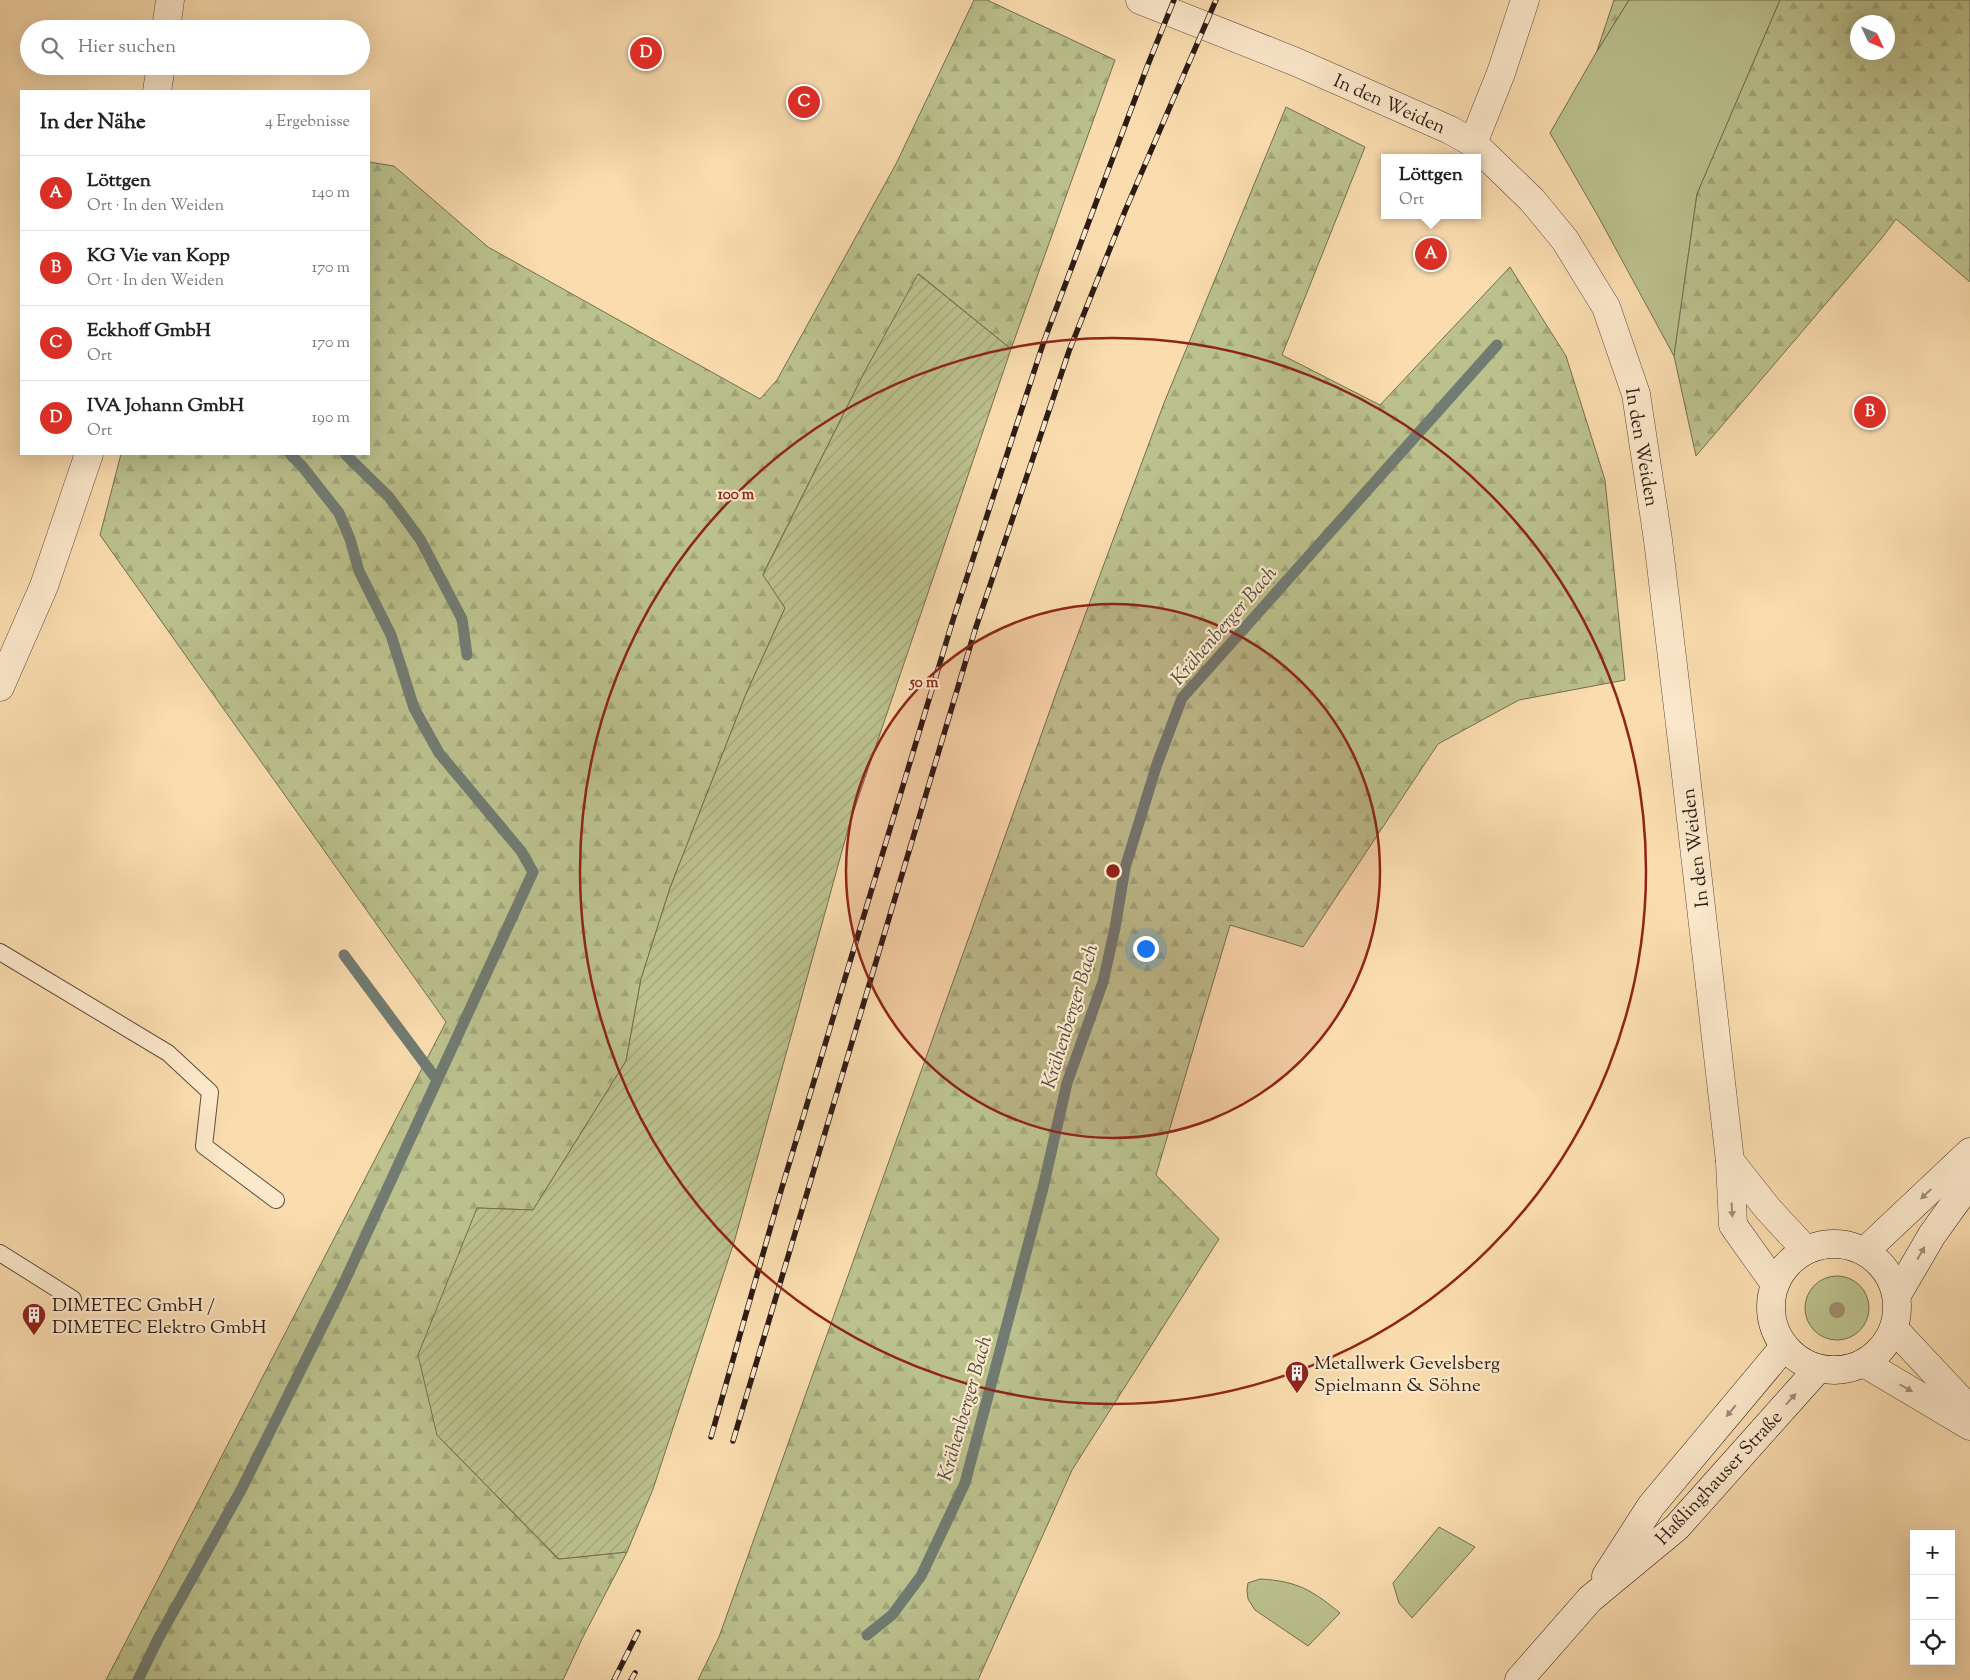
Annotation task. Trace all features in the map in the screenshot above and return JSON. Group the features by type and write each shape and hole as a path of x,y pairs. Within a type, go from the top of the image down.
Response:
{"street":[{"path":"167,20 170,0"},
{"name":"In den Weiden","path":"1140,0 1296,62 1450,130 1473,143 1532,200 1565,240 1606,307 1636,394 1658,540 1730,1161 1733,1225 1775,1284"},
{"path":"1473,143 1501,73 1525,0"},
{"path":"157,90 159,75"},
{"path":"0,687 44,586 89,455"},
{"path":"1865,1251 1970,1152"},
{"path":"1730,1161 1768,1208 1806,1250"},
{"path":"1897,1295 1932,1235 1970,1182"},
{"path":"1826,1244 1846,1244 1865,1251 1880,1262 1891,1277 1897,1295 1898,1312 1894,1329 1882,1349 1864,1363 1842,1370 1818,1369 1800,1360 1784,1347 1774,1327 1770,1305 1775,1284 1788,1264 1806,1250 1826,1244"},
{"path":"1894,1329 1970,1410"},
{"name":"Haßlinghauser Straße","path":"1590,1600 1651,1506 1784,1347"},
{"path":"1864,1363 1970,1426"},
{"name":"Haßlinghauser Straße","path":"1519,1680 1590,1600 1677,1527 1818,1369"}],"lane":[{"path":"0,952 168,1053 210,1092 204,1146 276,1200"},
{"path":"0,1253 73,1299"}],"green space":[{"path":"974,0 987,0 1115,60 1011,349 919,274 864,373 763,574 785,608 746,694 670,888 641,979 626,1061 533,1210 477,1208 437,1435 558,1559 627,1552 563,1680 106,1680 446,1022 100,535 121,455 370,455 370,162 394,166 488,247 760,399 777,380 896,164"},
{"path":"1614,0 1629,0 1597,51"},
{"path":"1629,0 1780,0 1697,194 1674,356 1598,216 1550,133"},
{"path":"1780,0 1970,0 1970,282 1896,219 1696,456 1674,356 1697,194"},
{"path":"1286,107 1365,147 1282,355 1380,405 1510,267 1566,356 1605,480 1625,680 1519,700 1438,744 1303,947 1230,925 1156,1175 1219,1239 1072,1470 978,1680 698,1680 719,1637 1059,685 1164,403"},
{"path":"918,274 1011,349 850,822 735,1239 653,1489 627,1552 559,1559 437,1435 418,1355 477,1208 533,1210 626,1061 641,979 670,888 746,694 785,608 763,575 864,373"},
{"path":"1837,1276 1849,1278 1860,1285 1867,1296 1869,1308 1867,1320 1860,1331 1849,1338 1837,1340 1825,1338 1814,1331 1807,1320 1805,1308 1807,1296 1814,1285 1825,1278"},
{"path":"1439,1527 1475,1547 1412,1618 1399,1603 1393,1583"},
{"path":"1260,1579 1284,1582 1303,1588 1321,1598 1340,1613 1308,1646 1255,1610 1248,1599 1248,1583"}],"waterway":[{"name":"Krähenberger Bach","path":"867,1635 892,1615 921,1576 965,1483 1042,1192 1067,1083 1103,982 1115,928 1125,868 1157,764 1182,698 1497,345"},
{"path":"138,1680 158,1639 241,1490 342,1287 533,872 521,851 439,753 414,708 391,635 359,571 350,539 339,513 291,455"},
{"path":"346,455 389,497 420,539 462,619 467,655"},
{"path":"344,955 437,1080"}],"railway":[{"path":"711,1437 780,1194 952,623 1044,341 1174,0"},
{"path":"733,1441 975,630 1069,351 1125,211 1216,0"},
{"path":"614,1680 638,1632"},
{"path":"631,1680 635,1673"}],"place":[{"name":"IVA Johann GmbH","path":"646,53"},
{"name":"Eckhoff GmbH","path":"804,102"},
{"name":"Löttgen","path":"1431,254"},
{"name":"KG Vie van Kopp","path":"1870,412"},
{"name":"DIMETEC GmbH / DIMETEC Elektro GmbH","path":"34,1336"},
{"name":"Metallwerk Gevelsberg Spielmann & Söhne","path":"1297,1394"}]}
